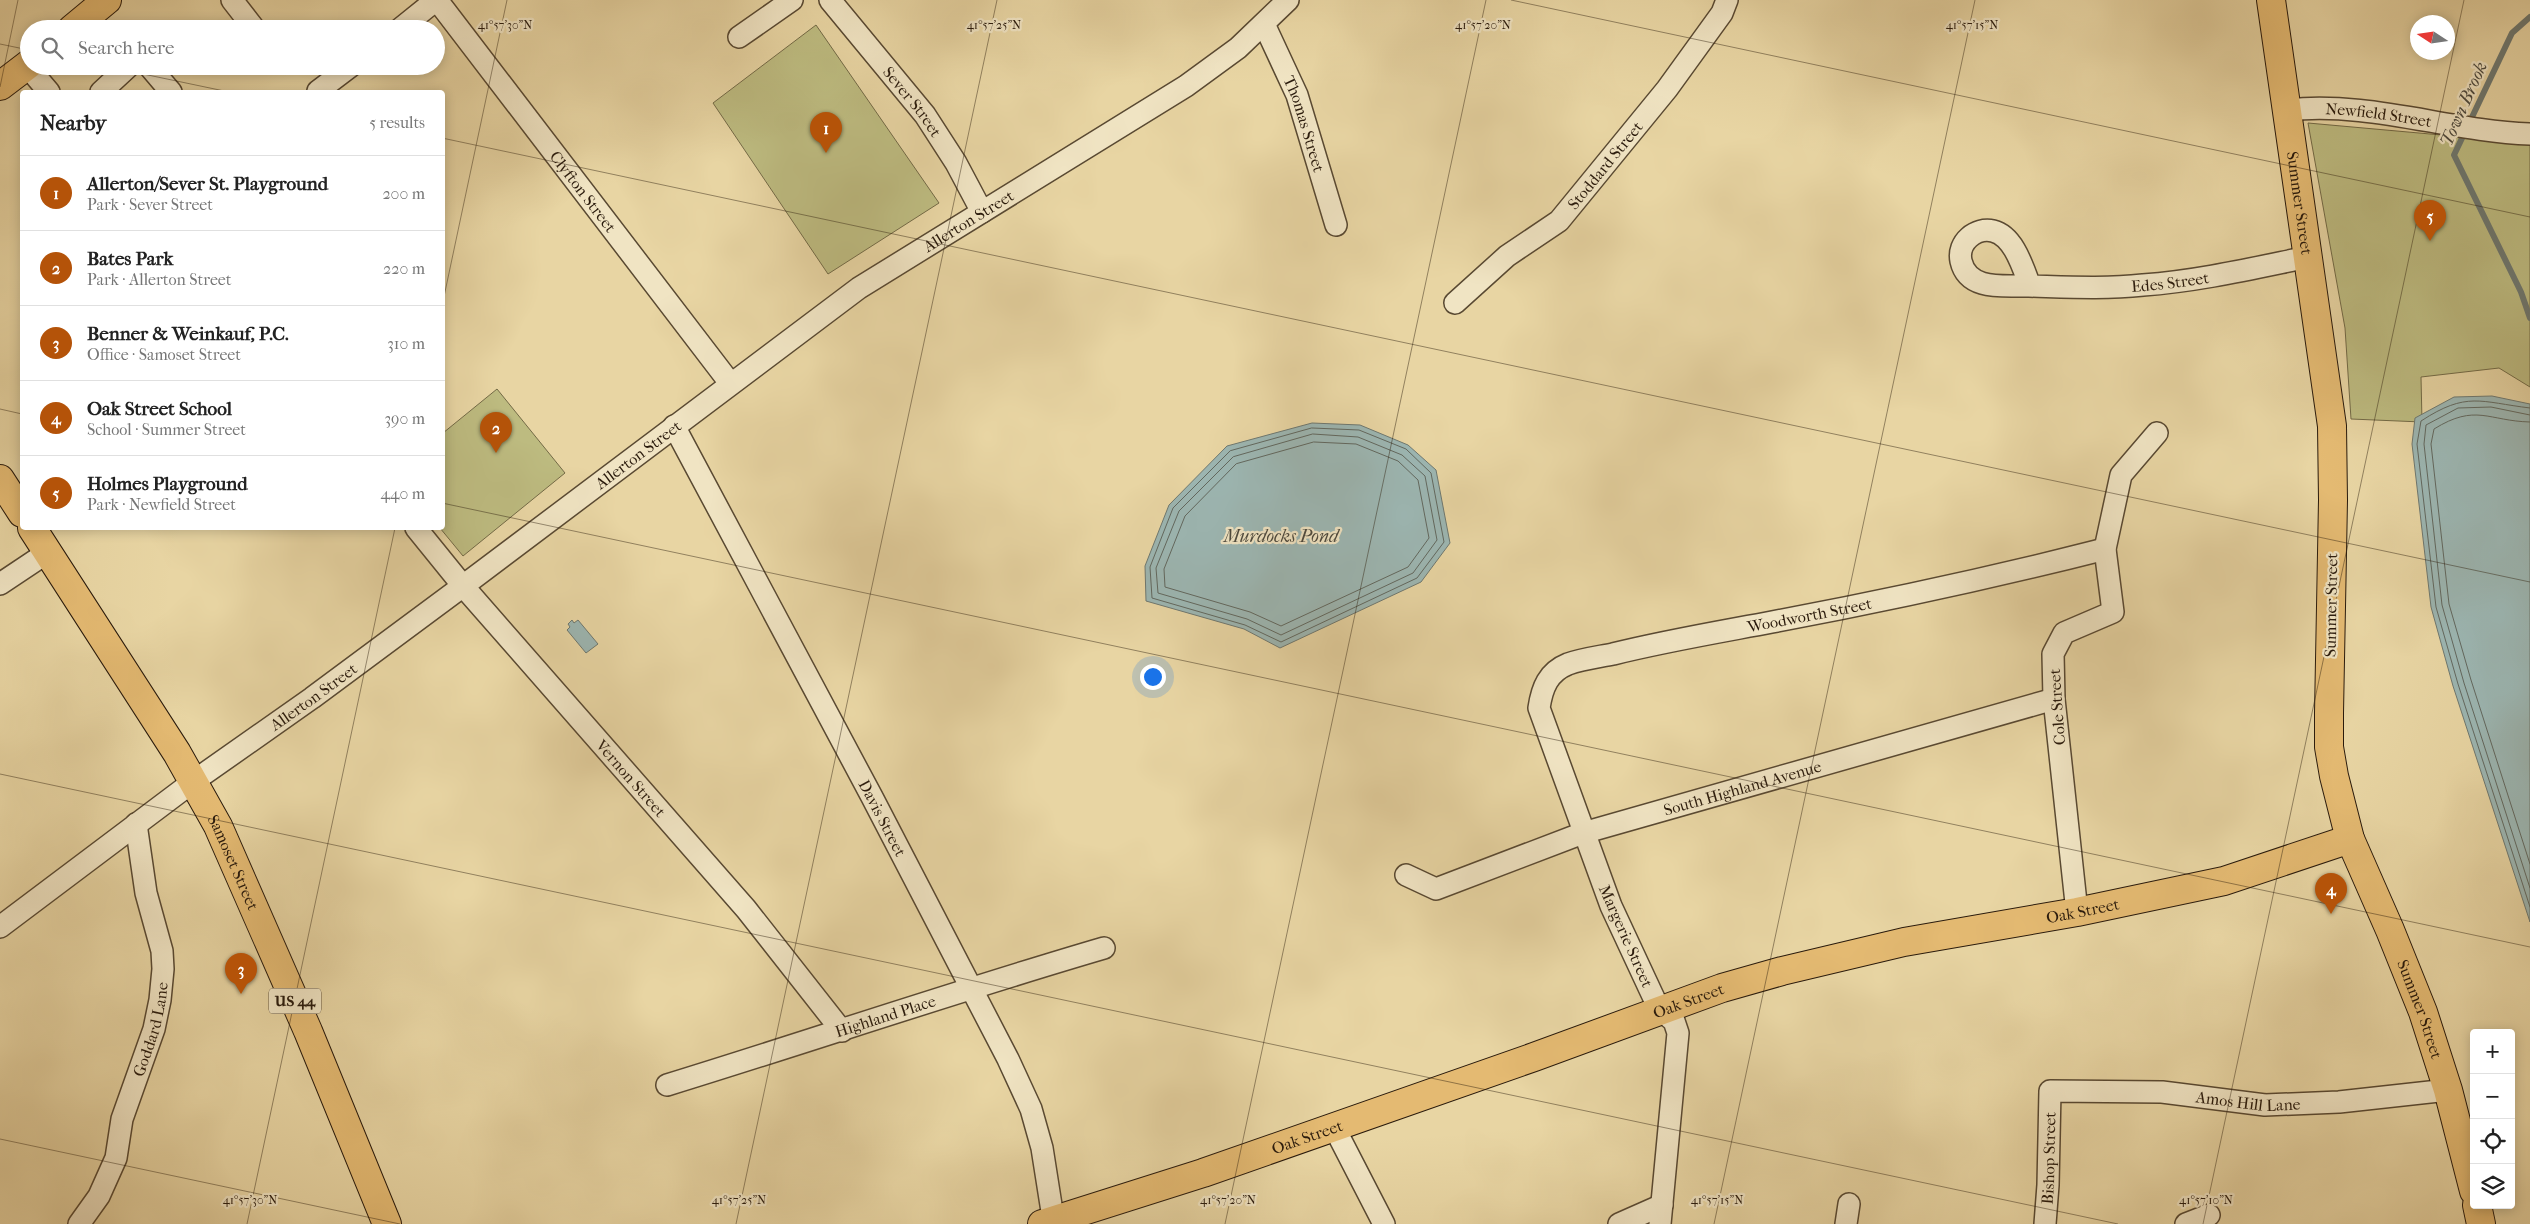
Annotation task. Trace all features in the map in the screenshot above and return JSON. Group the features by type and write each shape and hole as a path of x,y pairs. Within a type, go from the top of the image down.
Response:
{"main road":[{"path":"83,20 107,0"},
{"name":"Summer Street","path":"2270,0 2288,110 2332,426 2333,500 2329,747 2334,776 2350,840 2375,894 2419,1003 2448,1090 2470,1175"},
{"path":"0,479 20,510"},
{"name":"Samoset Street","path":"33,530 194,781 218,826 258,916 387,1224"},
{"name":"Oak Street","path":"1050,1223 1203,1173 1534,1057 1722,988 1843,956 1943,935 2077,912 2224,882 2350,840"},
{"path":"2478,1209 2481,1224"}],"street":[{"path":"232,0 248,20"},
{"path":"411,20 437,0"},
{"name":"Clyfton Street","path":"437,0 730,383"},
{"path":"739,37 792,0"},
{"name":"Sever Street","path":"830,0 925,115 956,163 982,212"},
{"name":"Allerton Street","path":"0,927 194,781 312,698 463,586 730,383 859,288 1186,86 1238,48 1288,0"},
{"name":"Stoddard Street","path":"1455,303 1507,256 1559,221 1666,89 1722,13 1727,0"},
{"name":"Thomas Street","path":"1264,24 1297,95 1336,225"},
{"path":"13,73 45,90"},
{"path":"103,90 119,75"},
{"path":"157,75 170,90"},
{"path":"319,90 339,75"},
{"name":"Newfield Street","path":"2288,110 2334,107 2450,126 2494,132 2530,134"},
{"name":"Edes Street","path":"2030,286 2080,288 2144,285 2223,274 2308,257"},
{"name":"Davis Street","path":"674,426 872,797 935,920 972,986 1031,1109 1042,1148 1050,1223"},
{"name":"Cole Street","path":"2077,912 2054,699 2053,654 2064,632 2113,612 2105,549 2121,475 2157,433"},
{"name":"Vernon Street","path":"418,530 463,586 746,909 842,1031"},
{"name":"Woodworth Street","path":"1539,708 1542,691 1546,682 1552,674 1568,664 1662,642 1980,580 2105,549"},
{"path":"0,584 48,552"},
{"name":"South Highland Avenue","path":"1406,875 1436,889 1583,833 2054,699"},
{"name":"Margerie Street","path":"1539,708 1583,833 1612,906 1659,1010 1674,1021 1678,1033 1661,1215"},
{"name":"Goddard Lane","path":"79,1224 99,1196 116,1158 122,1119 154,1029 160,1000 163,969 162,951 146,893 136,824"},
{"name":"Highland Place","path":"667,1085 842,1031 972,986 1104,948"},
{"name":"Amos Hill Lane","path":"2050,1091 2162,1092 2231,1101 2284,1105 2348,1101 2448,1090"},
{"name":"Bishop Street","path":"2045,1224 2048,1186 2050,1091"},
{"path":"1334,1127 1384,1224"},
{"path":"2480,1209 2492,1224"},
{"path":"1619,1224 1661,1215"},
{"path":"2186,1224 2209,1215"}],"shaded area":[{"path":"816,25 939,203 828,274 713,103"},
{"path":"2308,123 2530,143 2530,387 2499,368 2421,377 2422,422 2351,419 2345,328"},
{"path":"497,389 565,473 463,556 442,530 445,530 445,431"}],"water":[{"path":"2492,396 2530,404 2530,922 2453,686 2431,607 2412,444 2415,418 2454,397"},
{"name":"Murdocks Pond","path":"1312,423 1360,425 1408,445 1436,470 1450,543 1421,582 1280,648 1244,629 1146,601 1145,566 1169,505 1227,446"},
{"path":"572,620 574,623 578,620 598,644 586,653 567,630 570,627 568,624"}],"waterway":[{"name":"Town Brook","path":"2530,17 2512,33 2454,155 2521,292 2530,318"}],"place":[{"name":"Allerton/Sever St. Playground","path":"826,153"},
{"name":"Holmes Playground","path":"2430,241"},
{"name":"Bates Park","path":"496,453"},
{"name":"Oak Street School","path":"2331,914"},
{"name":"Benner & Weinkauf, P.C.","path":"241,994"}]}
